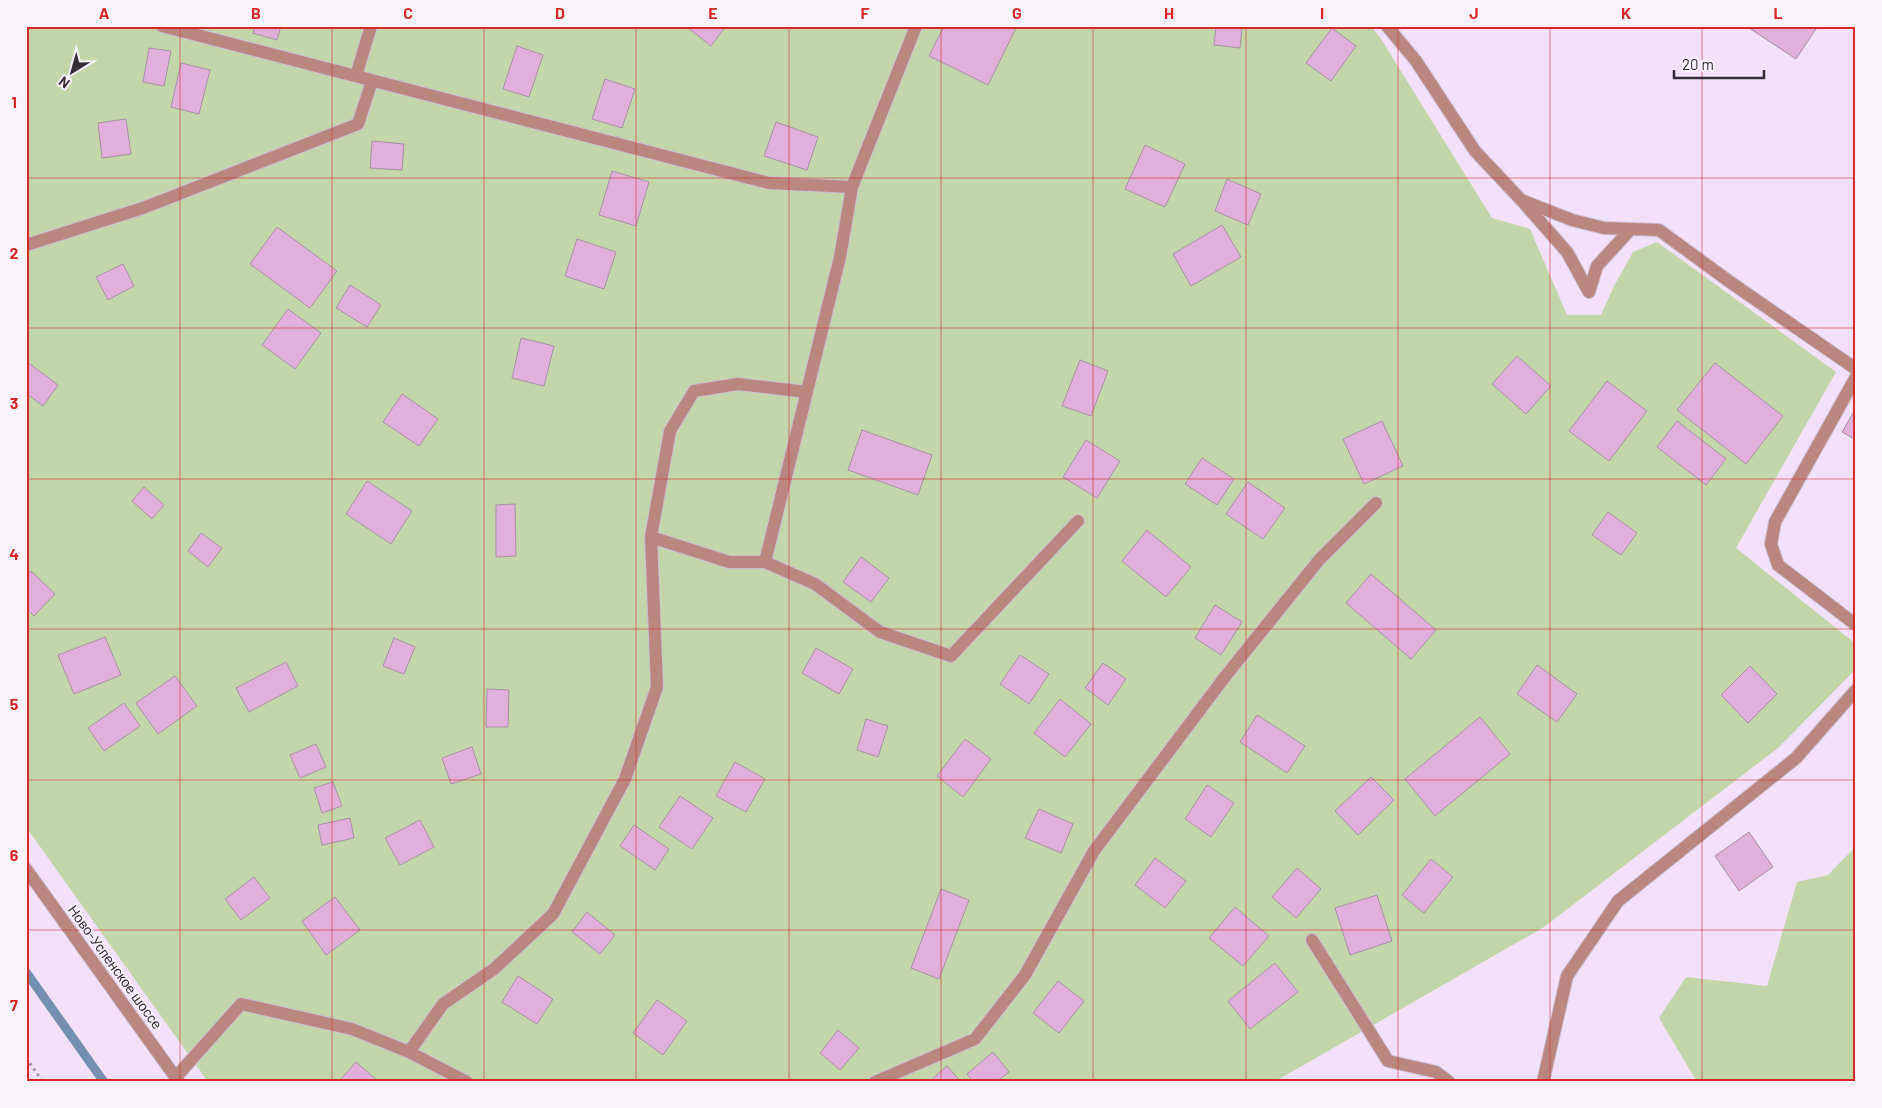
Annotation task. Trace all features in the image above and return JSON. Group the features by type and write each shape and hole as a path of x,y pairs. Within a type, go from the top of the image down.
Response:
{"street":[{"path":"162,26 769,183 852,187"},
{"path":"356,76 371,26"},
{"path":"765,562 840,257 852,187 916,26"},
{"path":"1387,26 1416,61 1475,151 1567,252 1589,292 1597,266 1631,229"},
{"path":"26,245 143,208 358,124 372,81"},
{"path":"1521,200 1572,220 1604,228 1659,230 1730,282 1856,369"},
{"path":"1856,376 1775,522 1771,544 1778,564 1856,626"},
{"path":"409,1052 443,1004 494,969 554,914 625,778 657,686 651,537 670,431 694,391 738,384 807,392"},
{"path":"875,1082 975,1039 1025,976 1100,843 1218,686 1319,560 1376,502"},
{"path":"651,537 729,562 765,562 815,584 880,632 951,656 1078,521"},
{"path":"1543,1082 1567,976 1618,901 1796,758 1856,690"},
{"name":"Ново-Успенское шоссе","path":"26,869 178,1079"},
{"path":"1312,940 1388,1062 1436,1072 1449,1082"},
{"path":"178,1079 241,1004 352,1029 409,1052 467,1082"}],"path":[{"path":"26,1058 43,1082"}],"green space":[{"path":"26,26 1371,26 1381,39 1492,218 1530,229 1567,315 1601,315 1614,286 1633,252 1657,242 1836,372 1736,548 1856,644 1856,669 1778,748 1544,927 1274,1082 208,1082 26,827"},
{"path":"1856,846 1856,1082 1697,1082 1659,1018 1686,977 1767,986 1797,882 1828,875"}],"building":[{"path":"255,26 281,26 277,40 253,33"},
{"path":"689,26 726,26 711,46 688,28"},
{"path":"944,26 1017,26 988,85 929,56"},
{"path":"1216,26 1242,26 1240,48 1214,45"},
{"path":"1746,26 1818,26 1796,59"},
{"path":"1332,28 1356,46 1331,81 1306,63"},
{"path":"517,46 543,55 529,97 503,89"},
{"path":"149,48 171,51 164,86 143,82"},
{"path":"181,63 210,70 199,114 171,107"},
{"path":"605,79 635,89 622,128 592,119"},
{"path":"126,119 131,154 102,158 98,123"},
{"path":"776,122 818,137 807,170 764,156"},
{"path":"372,141 404,144 402,170 370,168"},
{"path":"1145,145 1185,164 1165,207 1125,189"},
{"path":"612,171 649,182 636,226 599,215"},
{"path":"1227,179 1261,194 1248,225 1215,211"},
{"path":"1222,225 1241,257 1191,286 1173,254"},
{"path":"277,227 337,271 310,308 250,264"},
{"path":"577,239 616,252 604,289 565,276"},
{"path":"123,264 134,286 108,300 96,277"},
{"path":"350,285 381,305 367,327 336,308"},
{"path":"288,309 321,333 295,369 262,345"},
{"path":"521,338 554,346 544,386 512,378"},
{"path":"1517,356 1551,386 1526,414 1492,384"},
{"path":"1080,360 1108,371 1091,416 1062,406"},
{"path":"26,361 58,385 43,406 26,393"},
{"path":"1715,363 1783,416 1746,464 1677,410"},
{"path":"1607,381 1647,411 1609,461 1569,431"},
{"path":"402,394 438,419 419,446 383,422"},
{"path":"1856,408 1856,440 1842,432"},
{"path":"1382,421 1403,466 1364,484 1343,439"},
{"path":"1677,421 1726,459 1706,485 1657,447"},
{"path":"862,430 932,455 918,495 848,470"},
{"path":"1086,440 1120,461 1097,498 1063,477"},
{"path":"1202,458 1234,479 1217,505 1185,484"},
{"path":"367,481 412,511 391,544 346,514"},
{"path":"1248,482 1285,508 1263,539 1226,514"},
{"path":"144,487 164,505 152,519 132,501"},
{"path":"515,504 516,556 496,557 496,505"},
{"path":"1608,512 1637,533 1621,555 1592,535"},
{"path":"1147,530 1191,567 1166,597 1122,561"},
{"path":"201,533 222,548 208,567 188,551"},
{"path":"861,557 889,578 871,602 843,582"},
{"path":"31,571 55,594 34,616 26,608 26,576"},
{"path":"1371,574 1436,630 1411,659 1346,603"},
{"path":"1215,605 1242,622 1221,655 1195,638"},
{"path":"105,637 121,675 74,694 58,655"},
{"path":"394,638 415,647 404,674 383,666"},
{"path":"816,648 853,669 839,694 802,673"},
{"path":"1020,655 1049,674 1029,704 1000,684"},
{"path":"286,662 298,686 249,712 236,688"},
{"path":"1103,663 1126,679 1108,705 1085,688"},
{"path":"1537,665 1577,694 1557,722 1517,694"},
{"path":"1750,666 1777,694 1748,723 1721,695"},
{"path":"175,676 197,706 158,734 136,703"},
{"path":"487,689 509,690 508,727 486,727"},
{"path":"1060,699 1091,724 1065,757 1034,733"},
{"path":"124,703 140,726 104,751 88,728"},
{"path":"1257,715 1305,746 1287,773 1240,742"},
{"path":"1480,717 1510,754 1435,816 1405,779"},
{"path":"866,719 888,726 878,757 857,750"},
{"path":"965,739 991,759 963,797 937,776"},
{"path":"316,744 326,767 300,778 290,755"},
{"path":"472,747 481,774 451,784 442,758"},
{"path":"735,762 765,779 746,812 716,796"},
{"path":"1371,777 1394,800 1358,835 1335,811"},
{"path":"333,782 342,806 322,813 314,788"},
{"path":"1207,785 1234,803 1211,837 1185,819"},
{"path":"680,796 713,818 692,849 659,827"},
{"path":"1039,809 1073,824 1061,853 1025,838"},
{"path":"350,818 354,838 322,845 318,825"},
{"path":"420,820 434,847 400,865 385,838"},
{"path":"634,825 669,849 655,870 620,846"},
{"path":"1749,832 1773,867 1739,891 1715,856"},
{"path":"1155,858 1186,881 1165,908 1135,885"},
{"path":"1431,859 1453,877 1424,913 1402,895"},
{"path":"1297,868 1321,889 1296,918 1272,897"},
{"path":"254,877 270,898 241,920 225,899"},
{"path":"941,889 969,900 939,979 911,968"},
{"path":"1377,895 1392,941 1350,955 1335,908"},
{"path":"335,897 360,930 326,955 302,921"},
{"path":"1235,907 1269,936 1243,966 1209,938"},
{"path":"587,912 615,935 600,954 572,932"},
{"path":"1275,963 1298,992 1250,1029 1228,1001"},
{"path":"518,976 553,999 537,1024 502,1002"},
{"path":"1058,981 1084,1001 1059,1033 1033,1013"},
{"path":"657,1000 687,1021 663,1055 633,1033"},
{"path":"838,1030 859,1048 840,1070 820,1053"},
{"path":"993,1052 1009,1072 996,1082 973,1082 967,1074"},
{"path":"356,1062 378,1081 345,1082 341,1079"},
{"path":"947,1066 961,1082 929,1082"}],"waterway":[{"path":"26,972 104,1082"}]}
